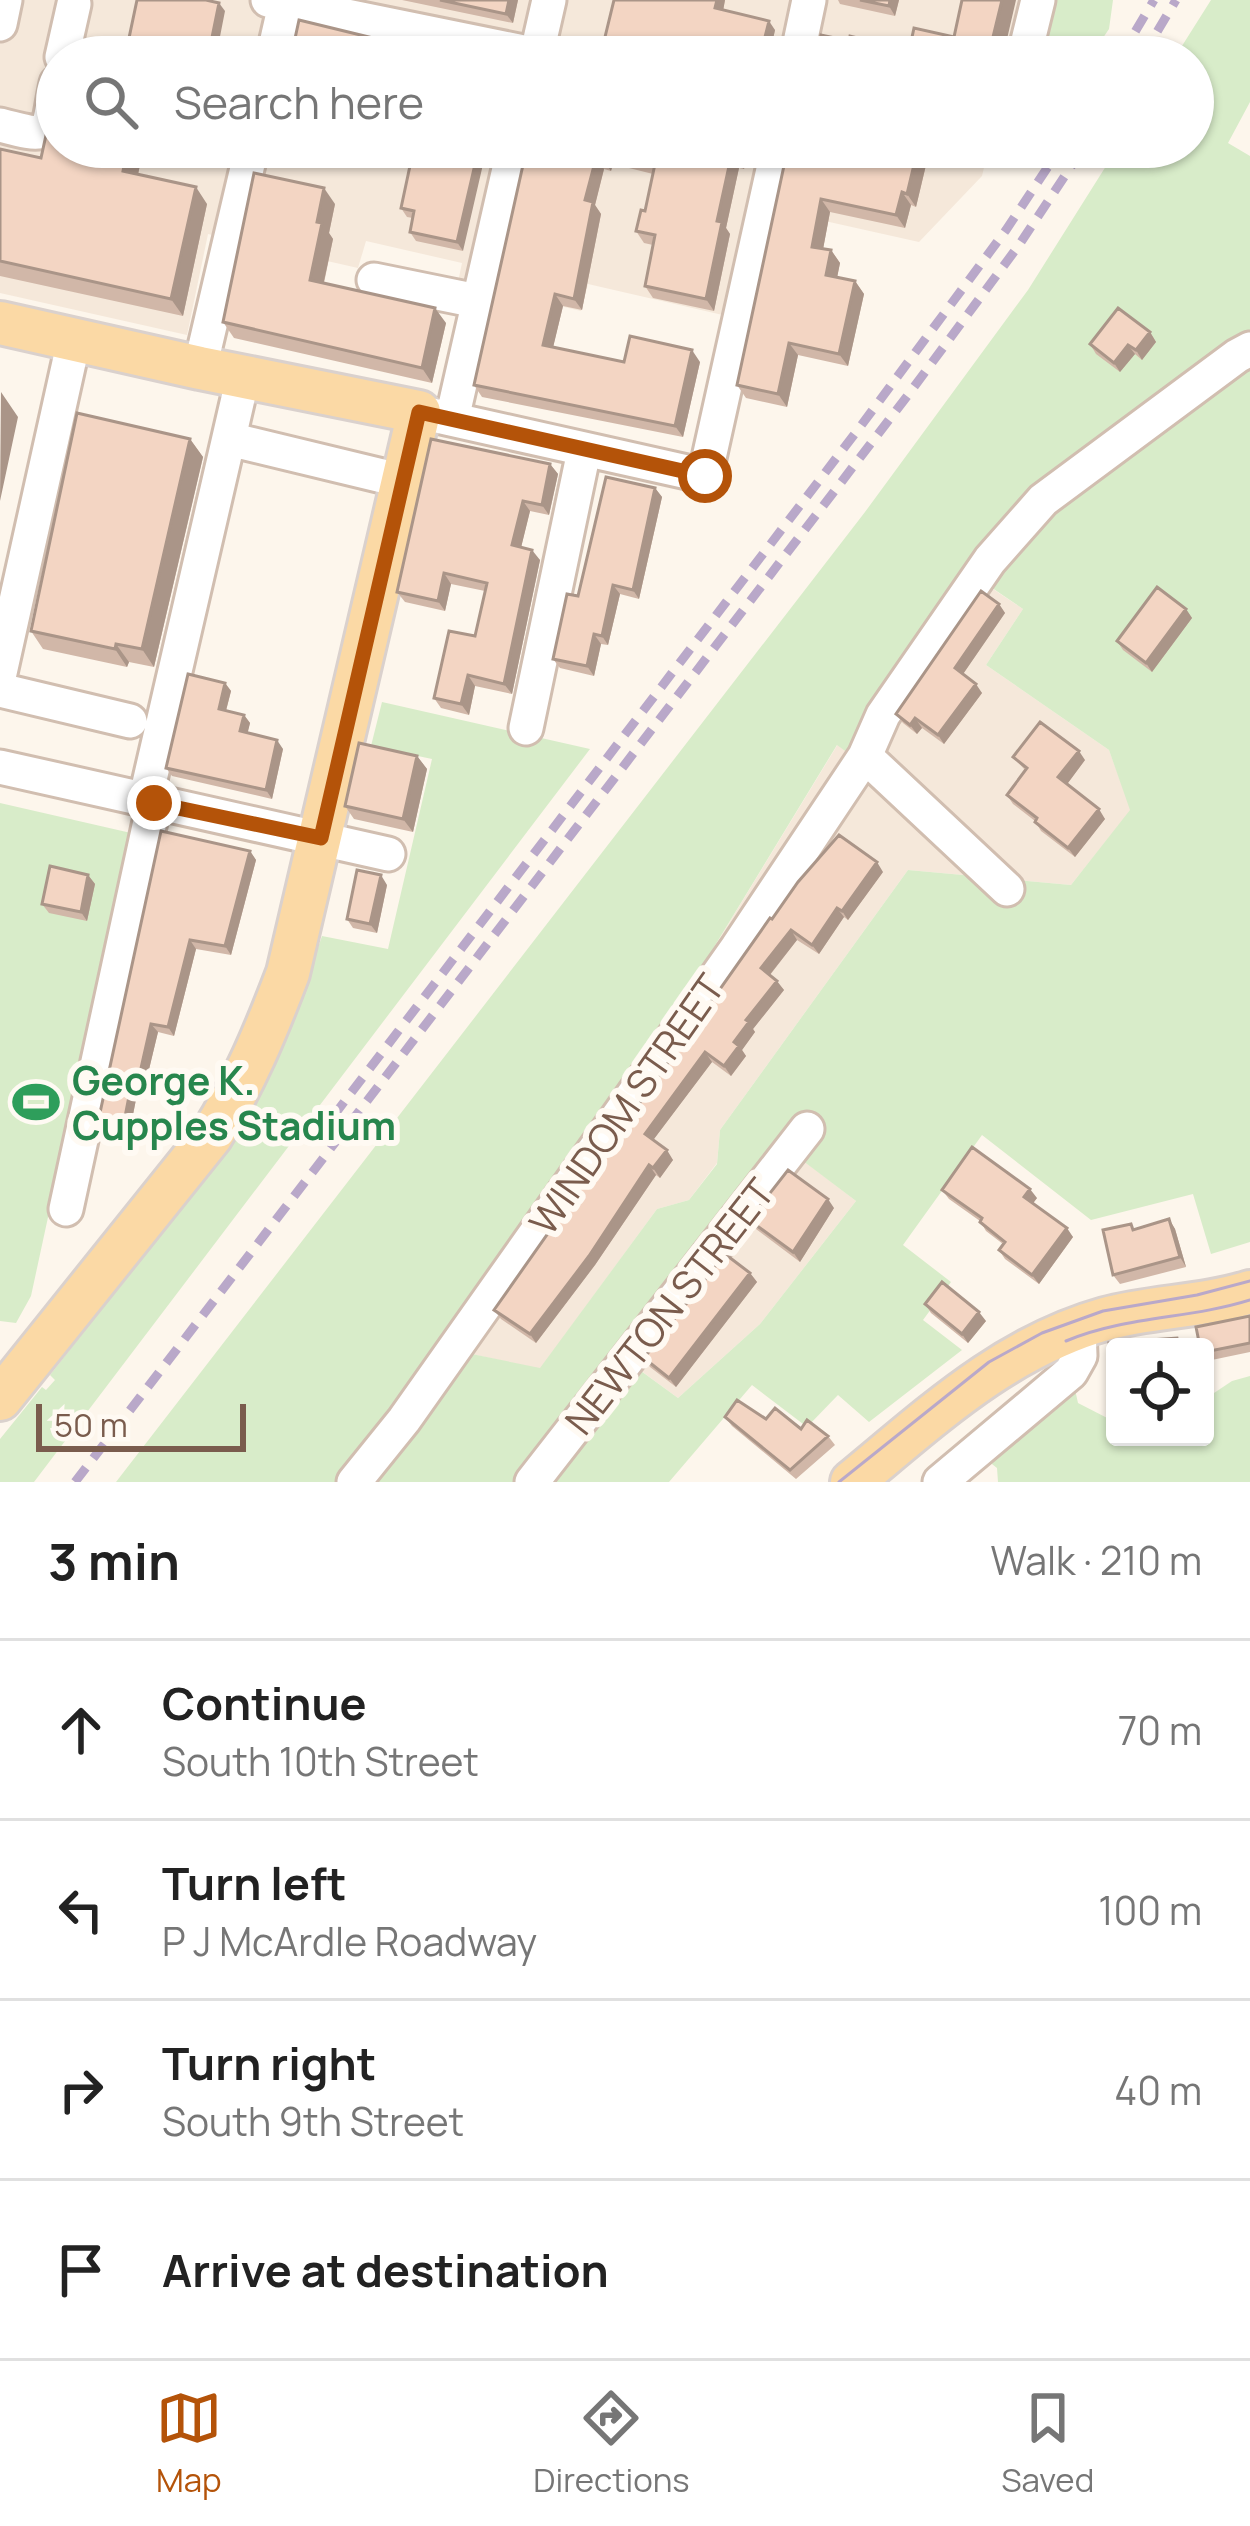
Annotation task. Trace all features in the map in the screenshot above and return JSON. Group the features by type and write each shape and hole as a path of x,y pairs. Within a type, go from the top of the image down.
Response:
{"main road":[{"path":"0,323 436,416 403,481 288,973 264,1036 239,1091 211,1136 13,1382"},
{"path":"852,1482 974,1382 1032,1346 1137,1311 1250,1292"}],"street":[{"path":"0,24 5,0"},
{"path":"543,36 549,0"},
{"path":"801,36 809,0"},
{"path":"1029,36 1038,0"},
{"path":"276,36 280,1 445,36"},
{"path":"67,36 74,4"},
{"path":"0,125 36,134"},
{"path":"200,368 247,168"},
{"path":"509,168 478,301 436,416 705,476 773,168"},
{"path":"374,280 478,301"},
{"path":"0,673 74,340"},
{"name":"WINDOM STREET","path":"354,1482 404,1420 723,967 865,756 883,716 990,560 1043,500 1250,349"},
{"path":"66,1209 243,376"},
{"path":"229,439 403,481"},
{"path":"526,728 584,451"},
{"path":"0,690 130,721"},
{"path":"865,756 1007,890"},
{"path":"0,767 388,854"},
{"name":"NEWTON STREET","path":"532,1482 807,1129"},
{"path":"940,1482 1071,1372 1080,1356 1078,1327"}],"shaded area":[{"path":"0,0 1022,0 1014,36 36,36 36,168 984,168 982,176 919,242 789,213 766,325 588,284 581,311 458,282 462,263 366,241 358,268 208,234 187,335 0,293"},
{"path":"966,571 1023,609 986,665 1109,750 1131,810 1071,885 908,870 720,1130 717,1163 689,1200 657,1209 540,1369 467,1353 838,744 847,752"},
{"path":"782,1144 856,1201 760,1324 678,1398 618,1354"}],"green space":[{"path":"1057,0 1113,0 1104,36 1048,36"},
{"path":"1211,0 1250,0 1250,102 1228,143 1250,156 1250,1242 1211,1254 1193,1194 1091,1220 982,1135 903,1245 951,1282 923,1320 962,1350 869,1422 838,1395 807,1427 752,1385 669,1482 116,1482 865,512 1028,290 1105,168 1214,168 1214,36 1188,36","holes":["967,571 1023,609 986,665 1109,750 1130,810 1071,885 908,870 720,1130 717,1164 689,1200 657,1209 540,1368 467,1353 837,745 848,753","782,1145 856,1201 760,1324 678,1398 619,1355"]},
{"path":"382,702 590,749 34,1482 0,1482 0,1439 42,1387 46,1390 55,1380 50,1375 166,1227 257,1097 293,1021 322,936 388,949 432,759 371,746"},
{"name":"George K. Cupples Stadium","path":"0,803 131,833 31,1296 16,1323 0,1321"},
{"path":"1250,1376 1250,1482 998,1482 997,1468 978,1453 1074,1385 1078,1403 1106,1417 1106,1446 1214,1446 1214,1393"}],"building":[{"path":"137,0 219,3 212,36 129,36"},
{"path":"440,0 509,0 506,14"},
{"path":"614,0 717,0 715,8 769,21 765,36 605,36"},
{"path":"962,0 1002,0 993,36 954,36"},
{"path":"299,20 365,36 296,36"},
{"path":"914,28 950,36 912,36"},
{"path":"0,149 36,157 36,168 124,168 196,187 171,299 0,261"},
{"path":"410,168 474,168 457,242 410,232 414,211 401,208"},
{"path":"522,168 593,168 585,200 593,202 574,299 555,294 543,345 624,362 630,336 692,350 675,426 474,385"},
{"path":"654,168 729,168 706,299 645,286 655,235 636,231 641,210 645,211"},
{"path":"784,168 913,168 896,215 821,199 812,247 831,250 826,275 855,281 839,354 789,343 778,394 737,385"},
{"path":"254,173 324,188 310,280 435,308 422,368 223,322"},
{"path":"1118,308 1150,332 1136,350 1128,345 1114,363 1090,344"},
{"path":"77,413 190,439 142,649 116,644 115,649 31,631"},
{"path":"431,439 550,464 542,505 523,501 512,545 532,550 504,684 468,675 461,704 434,698 449,631 475,636 487,583 444,573 438,601 397,592"},
{"path":"606,477 655,488 633,590 613,585 602,636 594,634 587,666 553,659 567,594 578,596"},
{"path":"1157,587 1186,609 1146,663 1117,641"},
{"path":"981,591 999,604 955,668 976,684 938,735 915,718 910,725 896,714"},
{"path":"188,674 225,683 219,709 244,715 240,731 277,740 266,790 166,768"},
{"path":"1040,722 1079,751 1058,777 1099,809 1068,848 1007,795 1027,768 1013,757"},
{"path":"359,743 417,756 403,819 345,806"},
{"path":"161,831 250,851 225,946 190,940 168,1027 151,1024 139,1077 133,1076 123,1127 98,1122"},
{"path":"839,835 877,862 842,911 837,908 812,945 791,930 761,968 777,981 746,1020 734,1042 739,1046 724,1066 705,1052 645,1134 667,1150 653,1168 649,1165 530,1334 494,1310 770,918"},
{"path":"50,866 88,875 81,912 42,904"},
{"path":"357,870 381,875 370,924 347,919"},
{"path":"972,1147 1030,1189 1024,1197 1067,1228 1032,1275 999,1250 1005,1242 980,1222 982,1218 942,1190"},
{"path":"788,1170 828,1199 793,1252 749,1220"},
{"path":"1169,1219 1180,1257 1113,1275 1103,1230 1131,1224 1133,1230"},
{"path":"725,1254 750,1273 669,1378 644,1358"},
{"path":"942,1282 979,1312 962,1334 925,1304"},
{"path":"1250,1316 1250,1343 1214,1350 1214,1338 1198,1338 1196,1327"},
{"path":"737,1400 766,1419 775,1408 801,1429 807,1420 828,1436 790,1470 725,1417"}],"tram line":[{"path":"839,1482 989,1362 1042,1333 1103,1311 1250,1281"},
{"path":"1066,1341 1111,1327 1250,1300"}],"railway":[{"path":"1133,36 1154,0"},
{"path":"1155,36 1176,0"},
{"path":"315,1140 860,427 1047,168"},
{"path":"75,1482 908,395 1070,168"}],"place":[{"name":"George K. Cupples Stadium","path":"36,1102"}],"route":[{"path":"154,803 321,838 419,412 705,476"}]}
